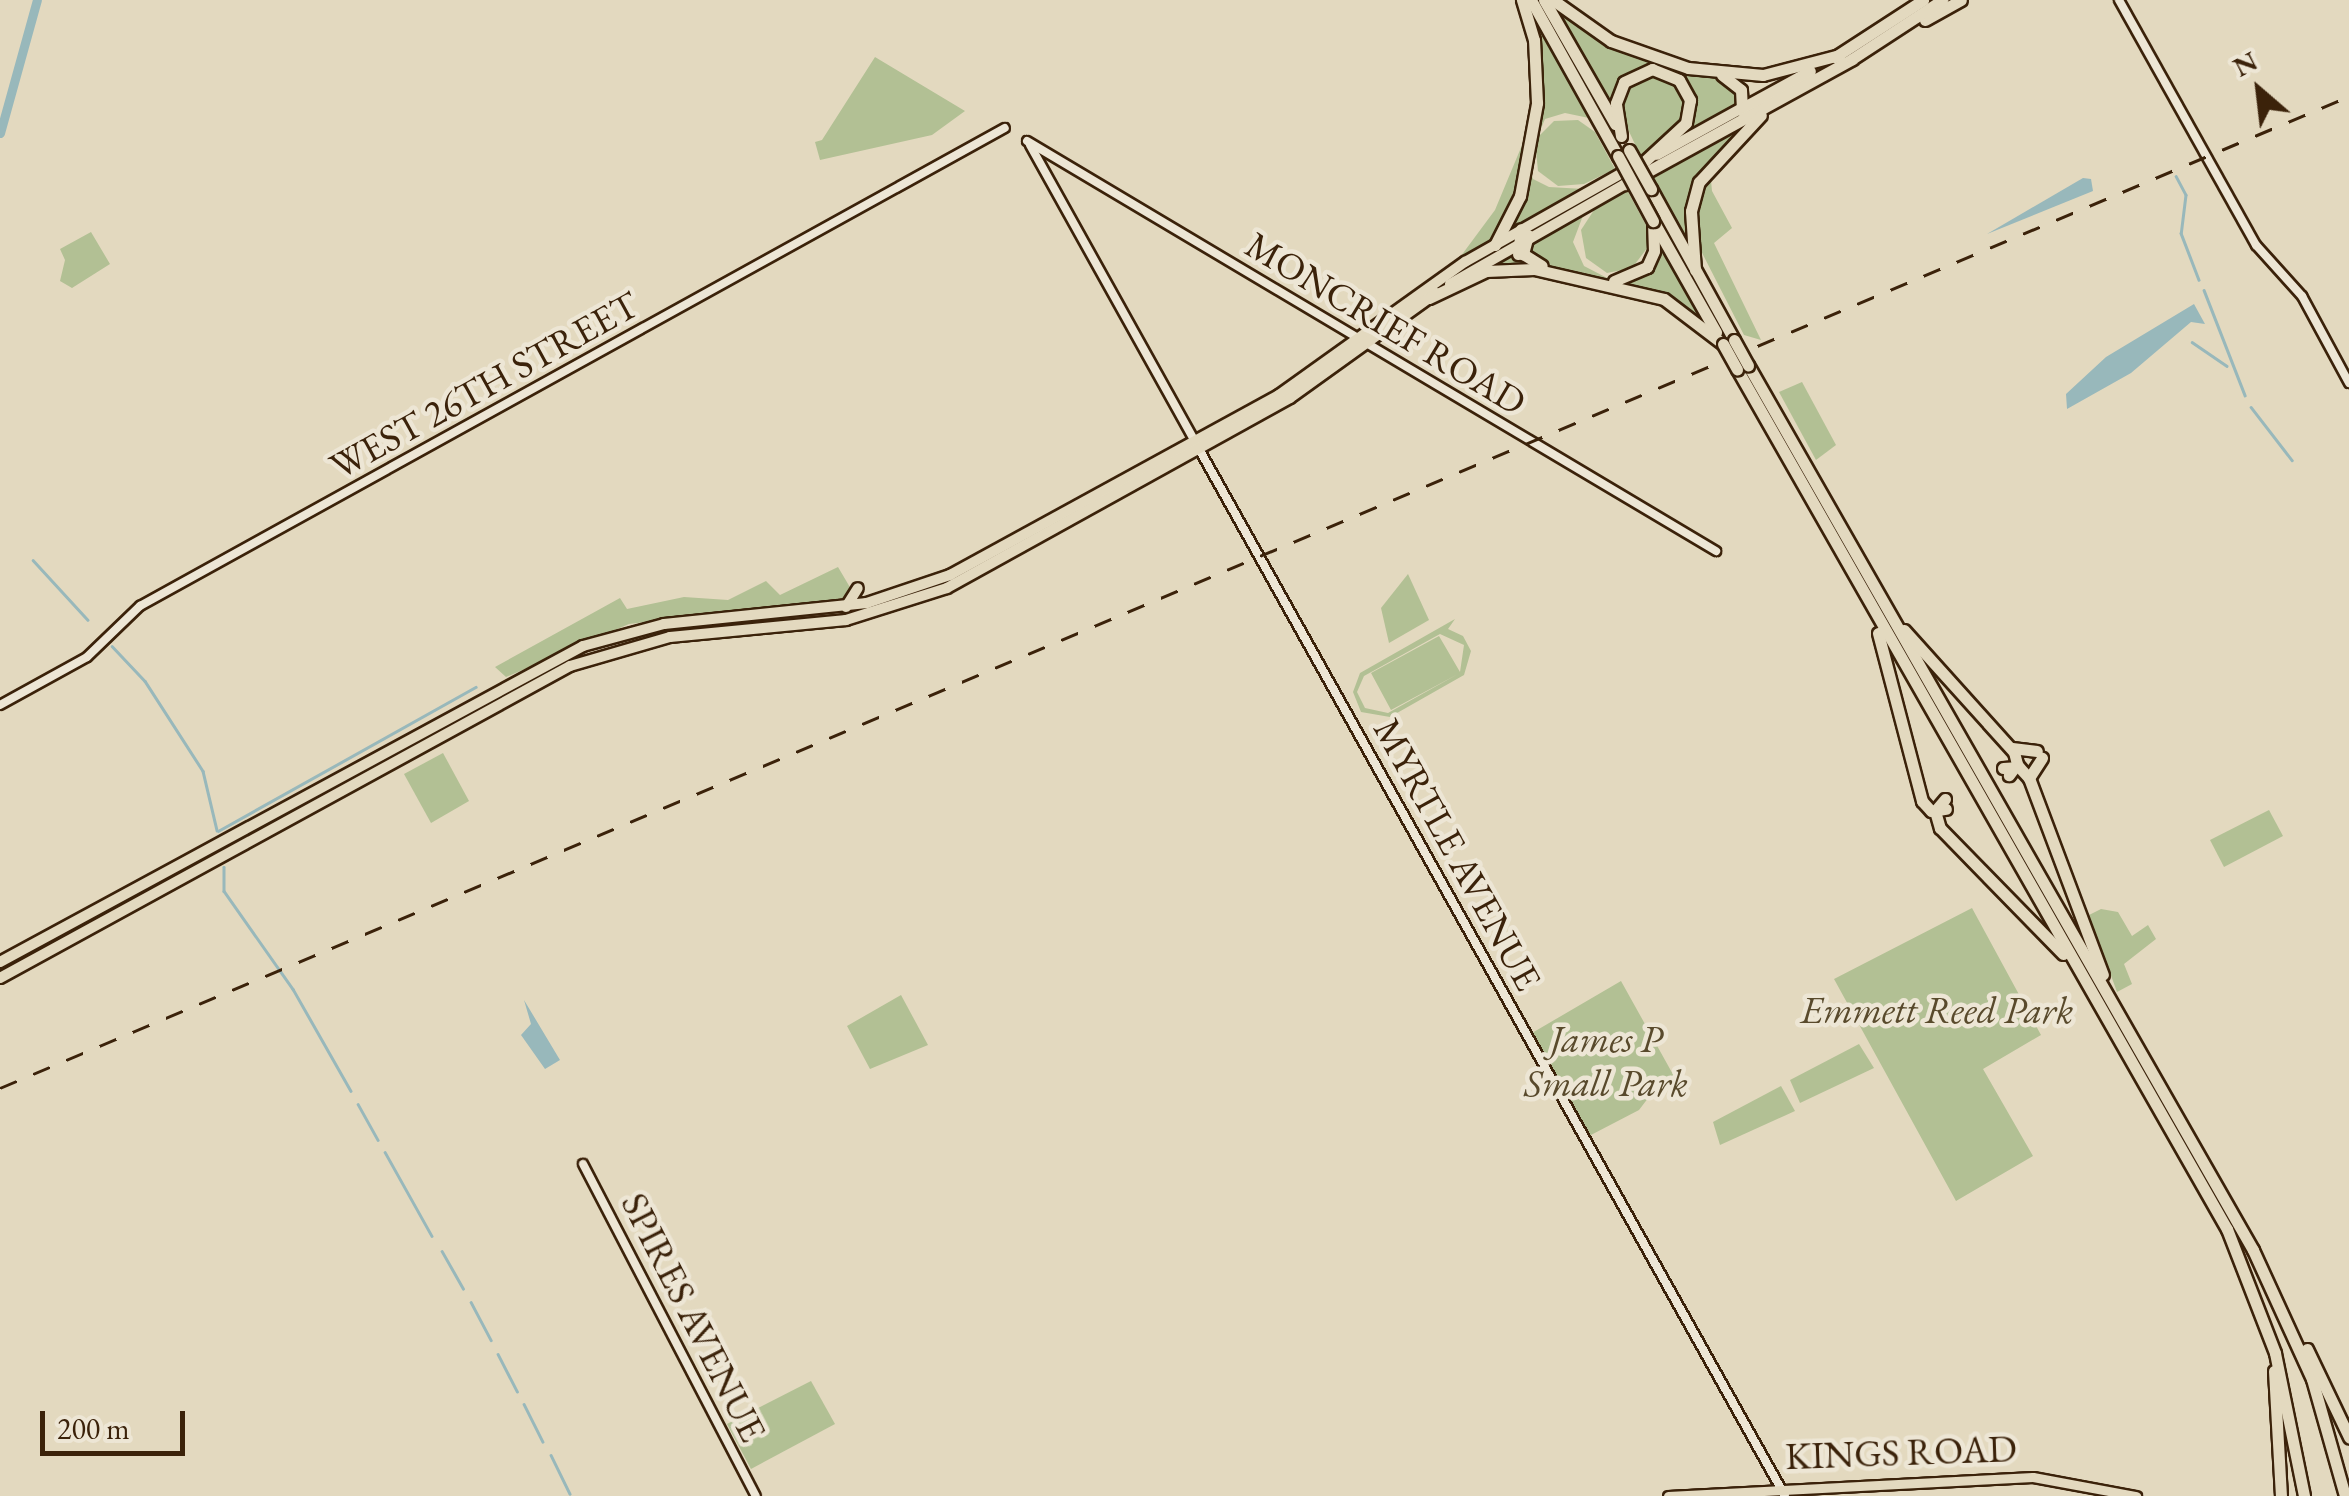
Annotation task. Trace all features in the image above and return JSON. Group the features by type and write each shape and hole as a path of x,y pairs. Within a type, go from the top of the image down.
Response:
{"highway":[{"path":"1495,244 1520,196 1537,102 1533,33 1522,0"},
{"path":"1531,0 1650,189 1696,270 1729,342"},
{"path":"1544,0 1621,136"},
{"path":"1553,0 1623,47 1736,83 1744,107"},
{"path":"1867,44 1914,0"},
{"path":"1867,44 1923,0"},
{"path":"1363,341 1495,244 1522,235 1625,184 1787,95 1942,0"},
{"path":"1708,72 1776,73 1867,44 1961,0"},
{"path":"0,978 570,666 670,637 831,622 966,579 1197,445 1522,235 1645,161 1839,55"},
{"path":"1645,161 1686,124 1690,100 1680,80 1652,69 1624,82 1616,103 1624,153 1653,221 1729,342 1830,521 1880,600 2090,989 2149,1079"},
{"path":"1696,270 1690,210 1699,182 1726,148 1787,95"},
{"path":"1726,128 1744,107"},
{"path":"1522,235 1522,249 1531,262 1619,282 1637,276 1650,261 1653,221"},
{"path":"1522,235 1528,268"},
{"path":"1429,298 1486,271 1528,268 1664,299 1729,342"},
{"path":"869,609 930,583 1197,445"},
{"path":"1830,521 1891,666 1920,796 1918,819 1940,828 2046,934 2090,989"},
{"path":"1854,579 1970,769"},
{"path":"0,962 568,652 664,624 846,607 858,588 869,609"},
{"path":"1880,600 2011,748 2039,754 2028,778 2122,1021 2227,1229 2267,1327 2306,1496"},
{"path":"2011,748 2009,770 2028,778"},
{"path":"1920,796 1942,806 1940,828"},
{"path":"1988,802 2122,1021"},
{"path":"2165,1108 2277,1297 2349,1437"},
{"path":"2277,1297 2318,1396 2346,1496"},
{"path":"2267,1327 2281,1496"}],"main road":[{"path":"2119,0 2256,245 2302,296 2349,383"},
{"name":"WEST 26TH STREET","path":"0,706 87,656 140,606 1005,128"},
{"name":"MONCRIEF ROAD","path":"1028,141 1716,552"},
{"name":"MYRTLE AVENUE","path":"1028,141 1782,1492"},
{"name":"SPIRES AVENUE","path":"584,1164 756,1496"},
{"name":"KINGS ROAD","path":"1668,1496 2033,1477 2136,1496"}],"green space":[{"path":"1553,4 1596,37 1724,78 1741,103 1682,134 1692,110 1673,71 1651,65 1625,76 1610,105"},
{"path":"1528,8 1589,118 1565,113 1545,119 1527,162 1533,179 1549,187 1584,189 1455,264 1495,210 1525,138 1534,95"},
{"path":"875,57 965,111 932,135 820,160 815,142 822,140"},
{"path":"1663,73 1684,91 1686,116 1664,141 1640,155 1619,110 1626,85 1638,76"},
{"path":"1578,120 1595,132 1615,169 1584,184 1558,186 1538,171 1535,140 1554,121"},
{"path":"1748,123 1706,167 1687,219 1690,244 1651,176"},
{"path":"1710,170 1712,191 1732,228 1714,243 1761,340 1744,335 1697,243 1694,219"},
{"path":"1627,190 1646,225 1648,247 1632,268 1607,273 1586,258 1581,230 1596,207"},
{"path":"1584,213 1573,242 1584,266 1611,280 1643,269 1654,235 1702,322 1675,301 1548,268 1477,270"},
{"path":"91,232 110,264 72,288 60,281 65,260 60,249"},
{"path":"1802,382 1836,445 1816,460 1779,392"},
{"path":"838,567 851,589 845,598 629,624 506,677 495,667 620,598 627,609 684,597 728,600 766,581 780,595"},
{"path":"1408,574 1429,620 1389,643 1381,608"},
{"path":"1455,619 1448,629 1463,636 1471,651 1464,675 1390,717 1361,712 1353,692 1360,673","holes":["1440,634 1464,645 1460,672 1439,636 1371,673 1391,710 1458,674 1388,713 1365,708 1357,692 1364,676"]},
{"path":"443,753 469,801 431,823 404,774"},
{"path":"2269,810 2283,836 2224,867 2210,840"},
{"name":"Emmett Reed Park","path":"1972,908 2041,1035 1983,1069 2033,1156 1956,1201 1834,979"},
{"path":"2101,909 2118,912 2132,936 2148,925 2156,939 2124,964 2132,984 2117,992 2089,915"},
{"name":"James P Small Park","path":"1621,981 1675,1078 1655,1089 1639,1110 1589,1136 1532,1033"},
{"path":"901,995 928,1045 870,1069 847,1026"},
{"path":"1859,1044 1874,1068 1800,1103 1790,1080"},
{"path":"1781,1086 1795,1111 1720,1145 1713,1122"},
{"path":"811,1381 835,1424 751,1469 727,1424"}],"water":[{"path":"2083,178 2091,179 2093,191 1987,234"},
{"path":"2194,304 2205,324 2191,322 2131,373 2067,409 2066,394 2106,357"},
{"path":"524,1000 560,1060 545,1069 521,1035 531,1024"}],"waterway":[{"path":"0,133 37,0"},
{"path":"2176,176 2186,195 2181,233 2199,280"},
{"path":"2204,290 2245,395"},
{"path":"2192,342 2227,366"},
{"path":"2251,407 2292,460"},
{"path":"33,560 88,620"},
{"path":"112,646 145,681 203,771 217,830"},
{"path":"218,831 476,687"},
{"path":"224,867 224,891 293,989 351,1091"},
{"path":"358,1104 378,1140"},
{"path":"385,1152 432,1236"},
{"path":"442,1251 463,1288"},
{"path":"471,1302 491,1340"},
{"path":"498,1354 517,1391"},
{"path":"524,1404 543,1442"},
{"path":"551,1455 570,1494"}],"railway":[{"path":"0,1088 2349,96"}]}
